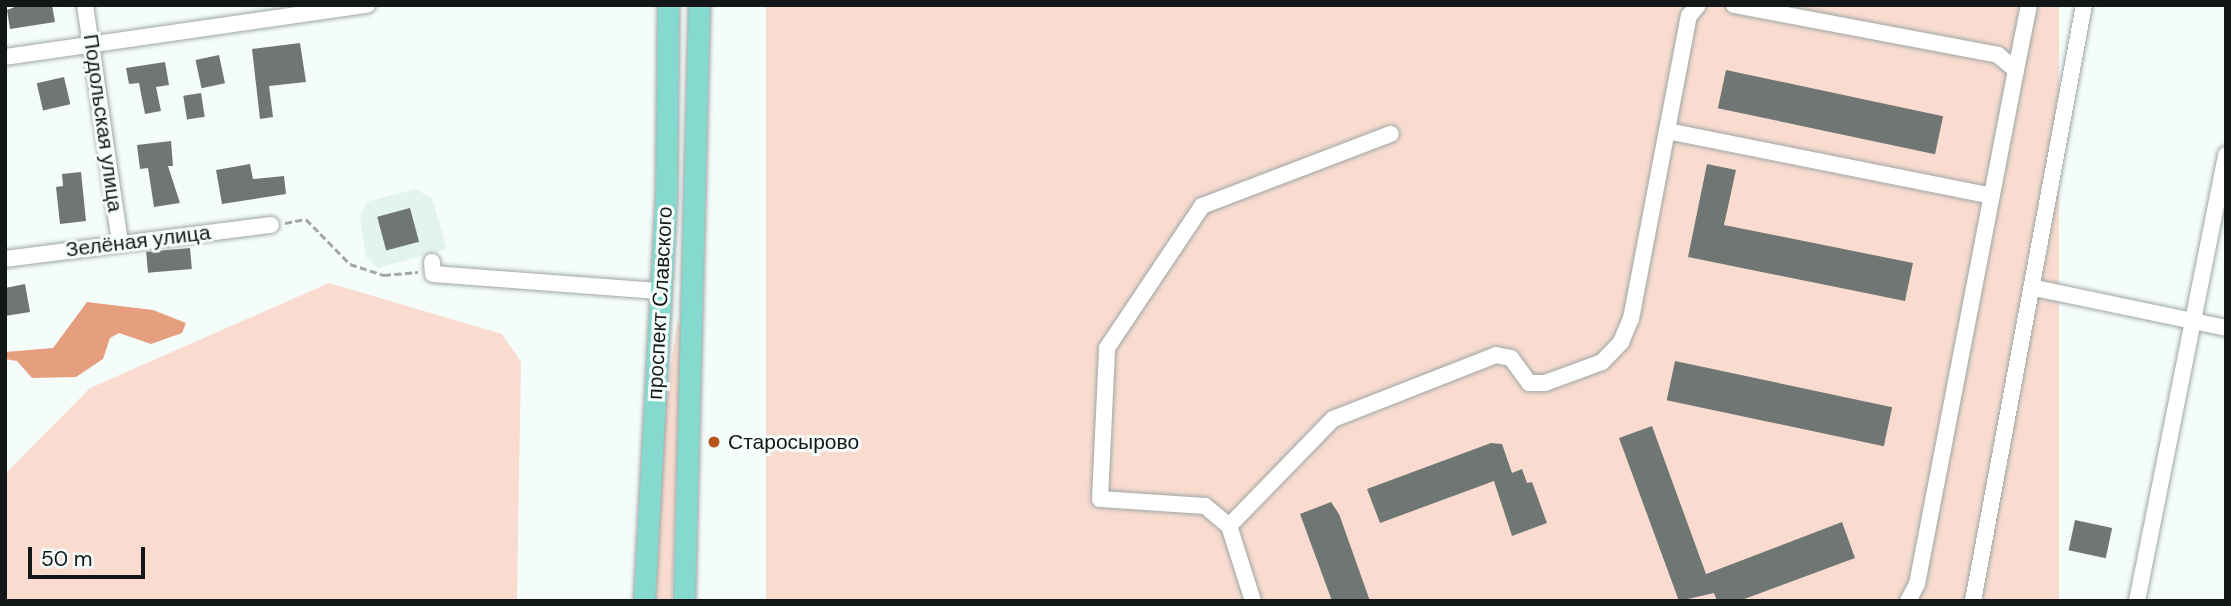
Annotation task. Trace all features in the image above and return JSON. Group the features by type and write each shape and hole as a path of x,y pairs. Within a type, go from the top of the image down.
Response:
{"main road":[{"name":"проспект Славского","path":"644,601 661,291 668,5"},
{"name":"проспект Славского","path":"684,601 699,5"}],"street":[{"name":"Подольская улица","path":"85,5 120,241"},
{"path":"5,57 367,5"},
{"path":"1734,5 1998,55 2016,70"},
{"path":"1908,601 1917,584 2029,5"},
{"path":"1973,601 2035,288 2084,5"},
{"path":"1229,526 1333,419 1496,355 1511,358 1529,383 1545,383 1602,362 1621,342 1631,319 1690,9"},
{"path":"1667,131 1992,196"},
{"path":"1252,601 1229,526 1205,506 1100,499 1107,348 1202,206 1391,134"},
{"path":"2137,601 2226,155"},
{"name":"Зелёная улица","path":"5,259 120,241 271,225"},
{"path":"433,266 661,291"},
{"path":"2035,288 2226,328"}],"path":[{"path":"271,225 306,219 350,264 384,275 433,266"}],"shaded area":[{"path":"766,5 2059,5 2059,601 766,601"},
{"path":"415,189 432,198 447,249 378,268 366,257 360,217 366,202"},
{"path":"329,283 502,334 521,362 517,601 5,601 5,474 90,388"},
{"path":"87,302 153,310 186,323 182,333 151,344 119,333 110,338 103,359 76,377 32,378 17,361 5,359 5,352 53,348"},
{"path":"677,321 682,329 672,601 656,601 662,434"}],"building":[{"path":"20,5 52,5 55,22 10,29 7,10"},
{"path":"300,43 306,82 269,86 273,117 260,119 252,49"},
{"path":"219,55 225,83 202,88 196,60"},
{"path":"165,62 169,85 156,87 161,111 145,114 139,83 129,84 126,68"},
{"path":"1726,70 1943,116 1935,154 1718,108"},
{"path":"64,77 70,104 43,111 37,83"},
{"path":"201,93 205,117 187,120 183,96"},
{"path":"171,141 173,166 168,166 180,203 154,207 148,168 140,169 137,145"},
{"path":"250,164 253,179 284,176 286,194 222,204 216,170"},
{"path":"1707,164 1736,170 1724,225 1913,263 1905,301 1688,257"},
{"path":"81,172 86,221 60,224 56,187 63,186 62,174"},
{"path":"410,208 419,242 386,251 377,217"},
{"path":"190,248 192,269 148,273 146,252"},
{"path":"25,284 30,312 5,316 5,288"},
{"path":"1675,361 1892,407 1884,446 1667,400"},
{"path":"1652,426 1706,574 1842,522 1855,558 1739,601 1717,601 1714,593 1679,601 1619,438"},
{"path":"1491,443 1502,444 1512,473 1522,469 1527,483 1532,482 1547,523 1512,536 1494,481 1380,523 1367,489"},
{"path":"1331,502 1339,514 1370,601 1332,601 1300,514"},
{"path":"2075,520 2112,528 2106,558 2069,550"}],"place":[{"name":"Старосырово","path":"714,442"}]}
